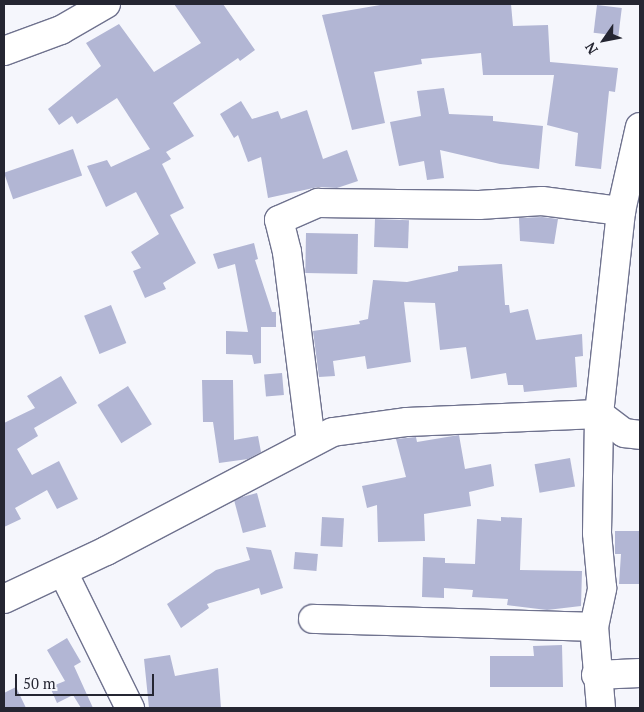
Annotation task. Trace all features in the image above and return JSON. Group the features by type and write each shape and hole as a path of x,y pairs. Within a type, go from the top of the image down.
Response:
{"street":[{"path":"4,51 61,30 106,4"},
{"path":"601,708 596,675 594,627 602,588 597,533 599,414 622,211 640,127"},
{"path":"311,442 287,252 279,220 318,203 479,205 542,201 622,211"},
{"path":"4,599 63,572 333,432 407,422 599,414 624,433 640,435"},
{"path":"63,572 130,708"},
{"path":"313,619 594,627"},
{"path":"596,675 640,673"}],"building":[{"path":"174,4 223,4 255,50 240,61 238,58 173,103 194,136 166,152 171,159 162,164 184,208 170,215 196,263 163,283 166,289 145,298 133,271 141,268 131,252 159,234 136,192 106,207 87,166 107,160 111,167 150,149 117,98 77,124 72,116 59,125 48,109 101,66 86,43 119,24 154,72 201,43"},
{"path":"386,4 511,4 513,26 548,25 550,62 618,68 615,92 609,91 601,169 575,166 578,133 547,125 554,75 483,75 481,53 421,59 422,64 374,72 385,123 352,130 322,15"},
{"path":"597,5 622,8 618,36 594,33"},
{"path":"444,88 449,114 493,116 493,121 543,126 539,169 500,164 440,150 444,178 427,180 424,161 399,166 390,122 421,116 417,91"},
{"path":"241,101 252,119 278,111 281,119 307,110 323,159 347,150 358,181 337,188 318,187 268,198 261,157 248,162 238,135 234,138 220,114"},
{"path":"73,149 82,175 13,199 4,173"},
{"path":"542,217 558,219 554,244 520,241 519,218"},
{"path":"375,219 409,220 408,248 374,247"},
{"path":"306,233 358,234 357,274 305,273"},
{"path":"254,243 258,259 255,260 272,312 276,312 276,327 261,327 261,363 254,364 252,355 226,354 226,331 248,332 235,264 218,269 213,254"},
{"path":"502,264 505,305 509,305 510,313 528,309 536,340 582,334 583,356 575,357 577,387 524,392 523,385 508,385 506,373 471,379 466,347 440,350 435,303 404,302 411,362 367,369 365,356 333,361 335,376 319,377 313,331 360,324 359,321 368,319 373,280 407,282 458,271 458,266"},
{"path":"111,305 126,343 99,354 84,316"},
{"path":"282,373 284,395 266,396 264,375"},
{"path":"61,376 77,403 34,428 38,436 17,449 32,475 59,461 78,499 57,509 47,490 15,508 21,519 4,527 4,423 35,408 27,396"},
{"path":"202,380 233,380 234,440 258,436 261,452 248,459 219,463 213,422 203,422"},
{"path":"128,386 152,424 121,443 97,405"},
{"path":"459,435 465,469 491,464 494,486 469,492 471,506 424,514 425,541 378,542 377,505 367,508 362,486 406,477 396,439 416,437 417,442"},
{"path":"570,458 575,487 540,493 535,464"},
{"path":"257,493 266,527 243,533 234,499"},
{"path":"322,517 344,518 342,547 320,546"},
{"path":"501,517 522,518 520,570 582,571 581,606 547,610 507,605 508,599 472,597 473,590 444,588 444,598 422,597 423,557 445,558 445,563 475,564 477,519 501,521"},
{"path":"615,531 640,531 640,584 619,584 621,554 615,554"},
{"path":"246,547 271,550 283,588 261,595 259,588 207,604 209,608 181,628 167,604 216,570 250,560"},
{"path":"295,552 318,554 316,571 294,569"},
{"path":"67,638 81,662 74,666 93,708 81,708 73,695 57,703 50,687 65,681 47,650"},
{"path":"562,645 563,687 490,687 490,656 534,656 533,646"},
{"path":"170,655 175,676 218,668 221,708 149,708 144,659"},
{"path":"16,687 26,708 4,708 4,693"}]}
